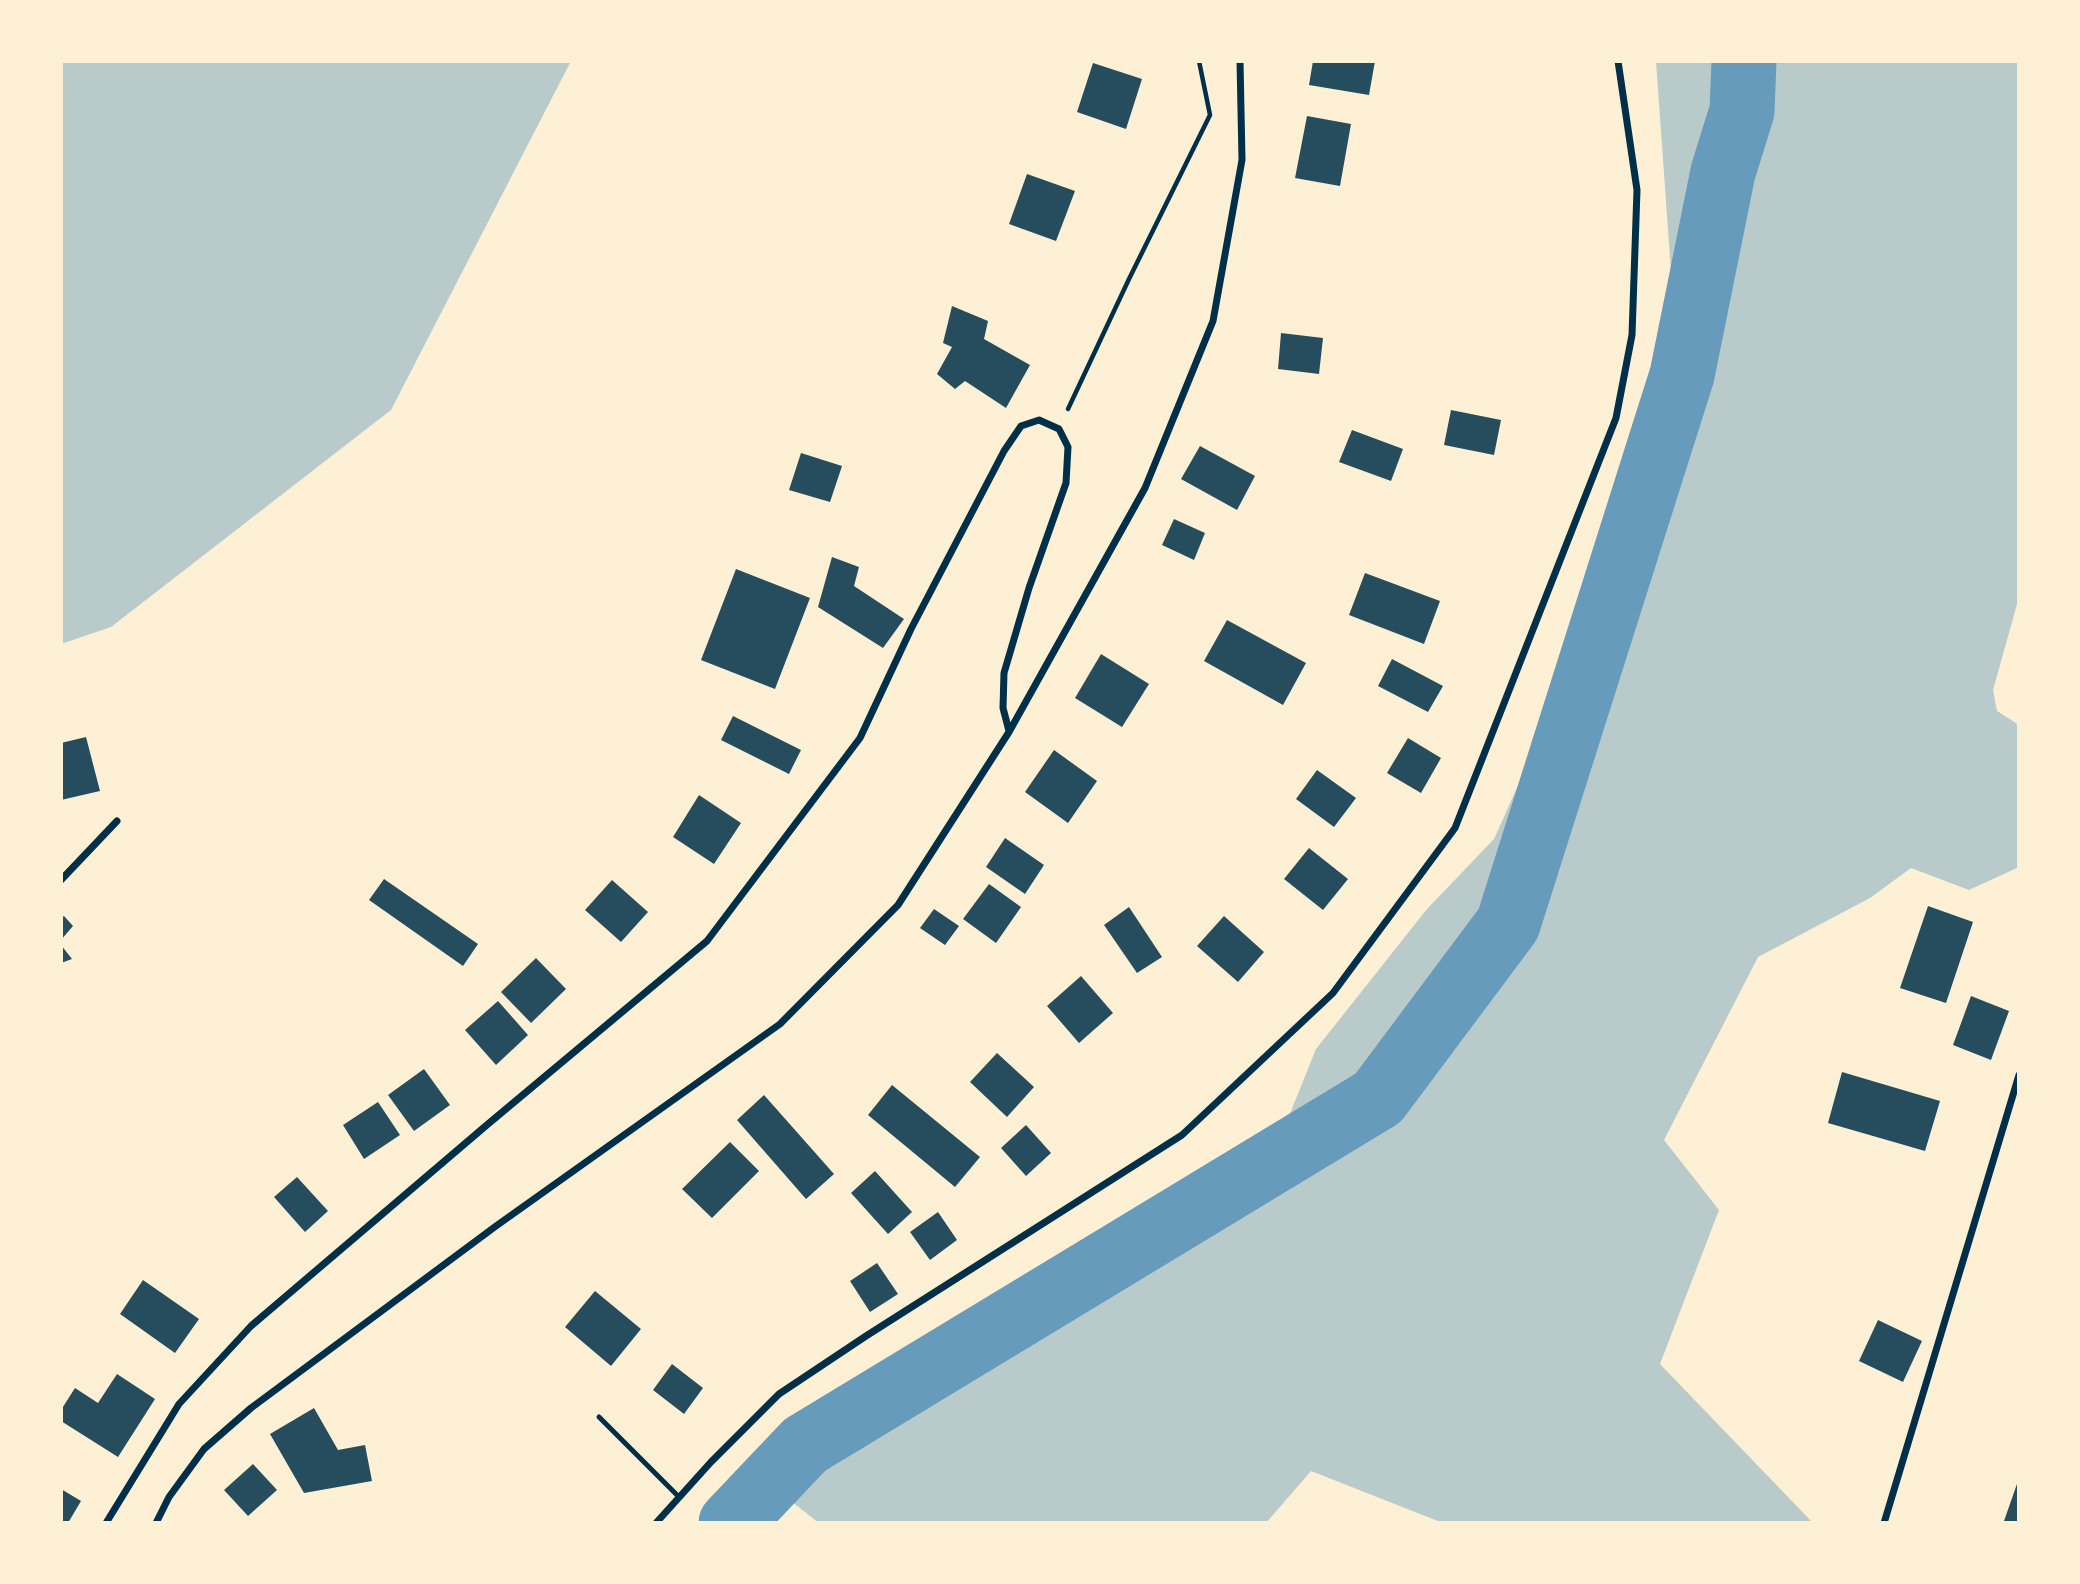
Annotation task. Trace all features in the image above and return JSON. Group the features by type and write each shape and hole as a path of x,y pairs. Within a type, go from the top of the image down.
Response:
{"street":[{"path":"156,1523 169,1497 204,1449 251,1408 496,1226 780,1024 898,905 1010,732 1145,488 1213,321 1242,160 1240,61"},
{"path":"656,1523 779,1394 1182,1135 1333,993 1455,828 1616,418 1632,335 1637,191 1618,61"},
{"path":"106,1523 179,1404 251,1326 707,941 860,738 917,617 1004,451 1021,426 1040,420 1059,429 1068,447 1066,483 1029,588 1004,673 1003,708 1010,732"},
{"path":"61,880 117,821"},
{"path":"1884,1523 2019,1075"}],"lane":[{"path":"599,1417 679,1497"}],"path":[{"path":"1059,429 1210,115 1199,61"}],"shaded area":[{"path":"61,61 571,61 391,410 111,627 61,644"},
{"path":"1656,61 2019,61 2019,597 1993,690 1997,711 2019,725 2019,867 1969,890 1911,868 1870,898 1758,957 1664,1140 1719,1210 1660,1364 1813,1523 1443,1523 1311,1471 1266,1523 819,1523 787,1498 759,1460 806,1419 979,1304 1158,1195 1281,1136 1316,1049 1427,909 1494,839 1542,732 1590,710 1706,340 1673,300"}],"building":[{"path":"1313,61 1375,61 1369,95 1309,85"},
{"path":"1093,63 1142,79 1126,129 1077,112"},
{"path":"1307,116 1351,124 1340,186 1295,178"},
{"path":"1027,174 1075,191 1056,241 1009,224"},
{"path":"952,306 988,321 984,339 1030,365 1006,408 965,381 955,389 937,374 952,347 943,343"},
{"path":"1281,333 1323,338 1319,374 1278,369"},
{"path":"1451,410 1501,420 1494,455 1444,445"},
{"path":"1352,430 1403,449 1391,481 1339,462"},
{"path":"1200,446 1255,476 1237,510 1181,479"},
{"path":"801,453 842,466 830,502 789,490"},
{"path":"1174,519 1205,533 1194,560 1162,545"},
{"path":"832,557 859,567 854,586 904,619 883,648 818,607"},
{"path":"736,569 810,598 775,689 701,660"},
{"path":"1365,573 1440,601 1424,644 1349,615"},
{"path":"1227,620 1306,663 1283,705 1204,661"},
{"path":"1101,654 1149,684 1122,727 1075,698"},
{"path":"1392,659 1443,686 1428,712 1378,686"},
{"path":"733,716 801,750 789,774 721,740"},
{"path":"86,737 100,791 61,800 61,743"},
{"path":"1408,738 1441,758 1421,793 1387,773"},
{"path":"1054,750 1097,781 1068,823 1025,792"},
{"path":"1317,770 1356,798 1334,827 1296,799"},
{"path":"699,795 741,823 714,864 673,837"},
{"path":"1005,838 1044,865 1025,894 986,867"},
{"path":"1309,848 1348,879 1323,910 1284,879"},
{"path":"384,879 478,944 463,966 369,900"},
{"path":"612,880 648,912 621,942 585,910"},
{"path":"989,884 1021,907 996,943 963,919"},
{"path":"1928,906 1973,922 1946,1003 1900,988"},
{"path":"1129,907 1162,957 1137,973 1104,925"},
{"path":"934,909 959,926 945,945 920,928"},
{"path":"64,916 73,926 61,940 61,918"},
{"path":"1224,916 1264,952 1238,982 1197,946"},
{"path":"61,945 72,959 61,963"},
{"path":"536,958 566,989 531,1023 501,992"},
{"path":"1081,976 1113,1013 1079,1043 1047,1006"},
{"path":"1971,996 2009,1011 1991,1060 1953,1045"},
{"path":"498,1001 528,1035 496,1065 465,1030"},
{"path":"997,1053 1034,1087 1007,1117 970,1082"},
{"path":"424,1069 450,1105 414,1131 388,1095"},
{"path":"1842,1072 1940,1101 1925,1151 1828,1123"},
{"path":"892,1085 980,1157 955,1187 868,1115"},
{"path":"764,1095 834,1174 806,1199 737,1120"},
{"path":"378,1102 400,1135 364,1159 343,1125"},
{"path":"1026,1125 1051,1153 1026,1176 1001,1148"},
{"path":"730,1142 759,1171 712,1218 682,1189"},
{"path":"875,1171 912,1212 888,1234 851,1193"},
{"path":"297,1177 328,1211 305,1232 274,1197"},
{"path":"938,1212 957,1240 930,1260 910,1232"},
{"path":"877,1263 898,1294 870,1312 850,1281"},
{"path":"143,1280 199,1319 175,1353 120,1314"},
{"path":"595,1291 641,1329 611,1366 565,1327"},
{"path":"1878,1320 1922,1341 1903,1382 1859,1361"},
{"path":"672,1364 703,1388 684,1414 653,1390"},
{"path":"117,1374 155,1399 118,1457 61,1421 61,1410 75,1388 98,1403"},
{"path":"314,1408 338,1450 365,1445 372,1481 304,1493 270,1434"},
{"path":"253,1464 277,1490 248,1516 224,1490"},
{"path":"2018,1481 2019,1523 2009,1523 2004,1521"},
{"path":"61,1489 81,1501 68,1523 61,1523"}],"waterway":[{"path":"731,1523 805,1445 1378,1098 1508,924 1682,375 1723,172 1742,111 1744,61"}]}
